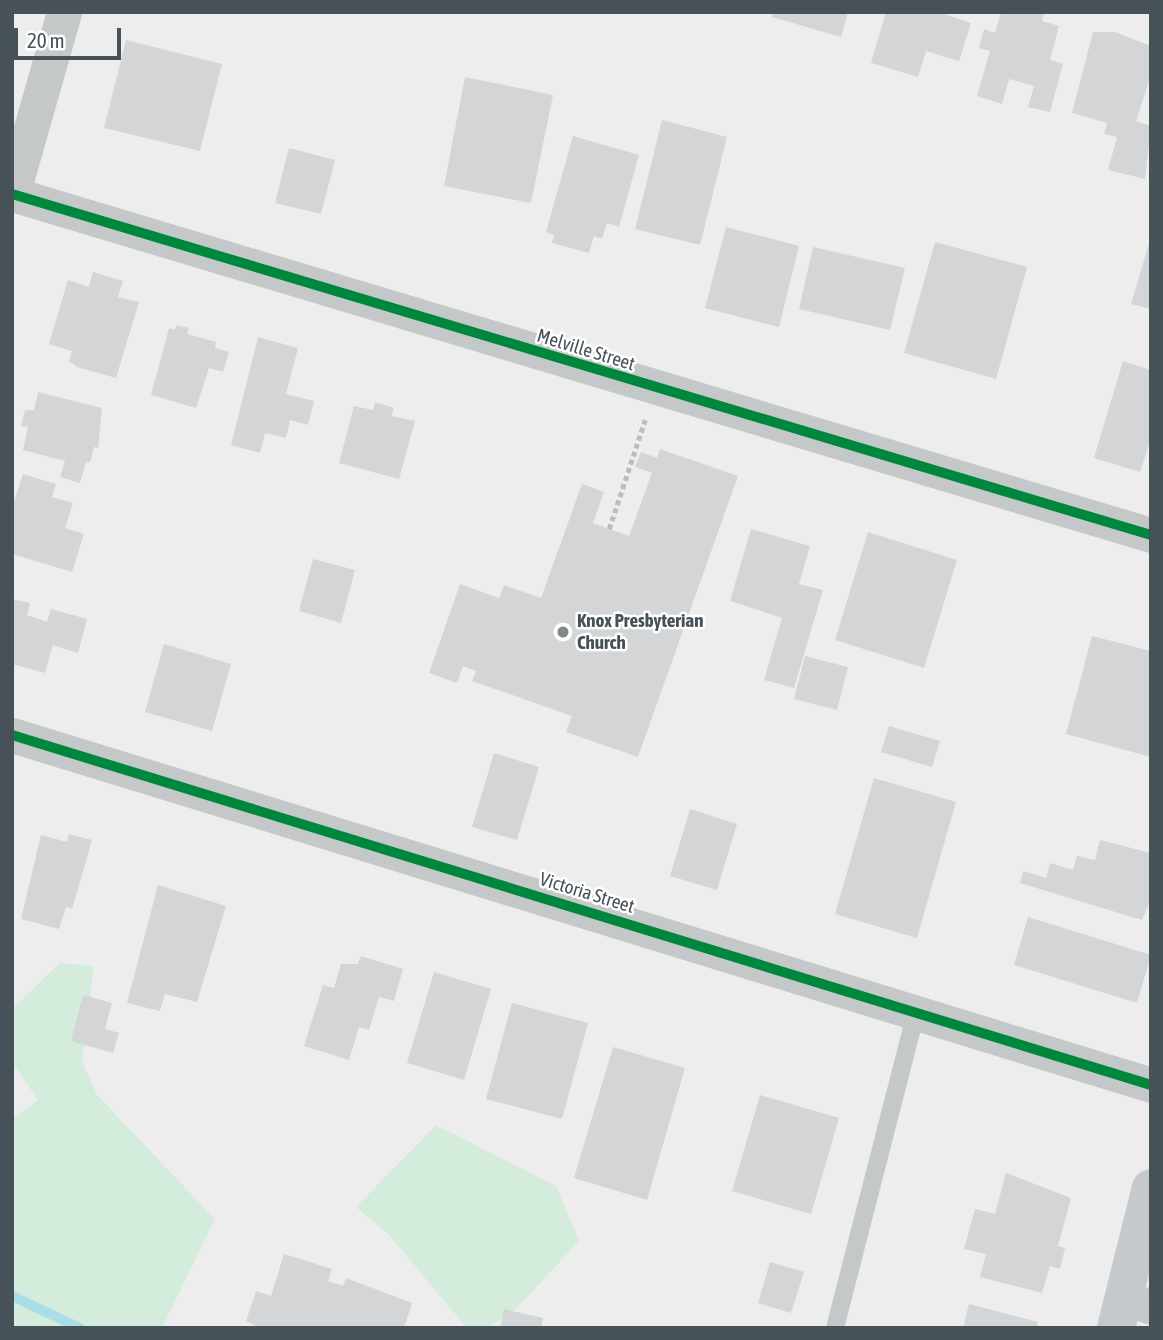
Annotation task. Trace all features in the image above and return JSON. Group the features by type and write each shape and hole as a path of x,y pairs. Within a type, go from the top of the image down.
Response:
{"main road":[{"path":"1130,1311 1151,1188"}],"street":[{"path":"12,194 64,12"},
{"name":"Melville Street","path":"12,194 655,389 1151,535"},
{"name":"Victoria Street","path":"12,735 1151,1085"}],"lane":[{"path":"835,1328 916,1012"}],"path":[{"path":"609,529 655,389"}],"green space":[{"path":"60,963 94,966 82,1061 97,1095 215,1219 162,1328 12,1328 12,1120 38,1100 12,1062 12,1009"},
{"path":"436,1125 556,1186 579,1241 517,1308 489,1328 467,1328 389,1235 356,1207"}],"building":[{"path":"773,12 848,12 841,37 772,17"},
{"path":"886,12 939,12 971,23 959,61 926,51 918,77 871,63"},
{"path":"1001,12 1044,12 1042,21 1059,26 1050,60 1063,64 1050,112 1028,107 1034,86 1009,79 1002,104 977,96 990,51 979,48 984,29 995,33"},
{"path":"1093,32 1115,32 1151,46 1151,75 1136,121 1151,126 1145,179 1108,170 1117,137 1104,134 1107,123 1072,113"},
{"path":"126,40 222,64 200,151 104,128"},
{"path":"465,77 553,95 531,203 444,186"},
{"path":"662,120 727,137 700,245 635,229"},
{"path":"573,136 639,155 619,227 607,223 602,239 594,236 589,253 552,243 554,235 546,232"},
{"path":"289,148 335,160 321,214 275,203"},
{"path":"726,227 799,246 779,327 705,308"},
{"path":"1151,240 1151,309 1131,304"},
{"path":"935,242 1027,267 996,379 904,353"},
{"path":"813,247 905,268 890,330 799,309"},
{"path":"93,272 123,281 118,297 139,302 116,378 77,367 69,361 72,351 49,344 68,280 89,287"},
{"path":"177,325 189,328 187,334 216,342 215,348 229,352 223,372 209,368 196,408 151,395 169,328 175,330"},
{"path":"258,337 298,348 286,394 314,401 308,425 290,420 286,438 265,433 260,453 231,445"},
{"path":"1123,361 1151,370 1151,438 1140,472 1094,458"},
{"path":"38,392 102,408 98,448 94,447 90,463 86,462 80,483 60,477 65,461 23,450 28,427 21,426 25,410 34,410"},
{"path":"375,402 394,408 391,416 415,421 399,479 339,463 354,406 373,410"},
{"name":"Knox Presbyterian Church","path":"660,449 738,476 638,757 566,732 572,716 472,681 476,671 463,666 457,683 429,673 460,584 499,598 504,585 541,598 582,484 604,492 593,523 629,536 652,473 635,467 641,452 657,458"},
{"path":"23,474 56,484 52,497 73,503 65,528 84,534 72,572 12,554 12,508"},
{"path":"751,529 810,546 799,584 823,590 794,688 764,680 782,618 730,601"},
{"path":"868,532 957,560 924,668 835,640"},
{"path":"313,559 355,570 341,623 299,611"},
{"path":"12,599 30,603 27,615 47,622 51,609 87,619 78,653 53,645 45,673 12,664"},
{"path":"1092,636 1151,651 1151,757 1066,734"},
{"path":"164,644 231,664 212,731 145,712"},
{"path":"805,656 848,667 837,710 794,699"},
{"path":"889,726 940,741 932,767 881,752"},
{"path":"494,753 539,767 517,840 472,827"},
{"path":"874,778 956,802 917,938 835,914"},
{"path":"690,809 737,824 717,890 670,876"},
{"path":"69,834 92,840 72,909 66,907 59,929 21,919 41,835 67,842"},
{"path":"1100,840 1151,853 1151,899 1142,920 1020,883 1023,871 1046,878 1050,863 1073,870 1077,856 1095,860"},
{"path":"158,885 226,906 197,1002 165,994 160,1011 127,1003"},
{"path":"1028,917 1151,955 1137,1003 1014,965"},
{"path":"361,956 403,969 394,1001 379,997 369,1030 359,1027 349,1060 304,1046 323,985 334,988 341,964 358,964"},
{"path":"434,972 491,989 464,1080 407,1063"},
{"path":"83,995 112,1003 105,1029 119,1033 113,1053 71,1041"},
{"path":"512,1003 588,1023 562,1119 486,1099"},
{"path":"613,1047 685,1068 647,1200 574,1178"},
{"path":"760,1095 839,1118 811,1214 732,1191"},
{"path":"1006,1173 1071,1198 1058,1246 1065,1248 1060,1269 1050,1266 1042,1293 980,1277 986,1254 964,1249 975,1209 995,1214"},
{"path":"284,1254 332,1269 328,1281 343,1286 346,1278 412,1303 404,1328 261,1328 246,1321 256,1291 271,1296"},
{"path":"770,1262 804,1272 791,1313 758,1303"},
{"path":"969,1304 1038,1322 1037,1328 963,1328"},
{"path":"504,1309 543,1318 541,1328 500,1328"}],"waterway":[{"path":"12,1296 80,1328"}],"cycle path":[{"path":"12,194 1151,535"},
{"path":"12,735 1151,1085"}],"place":[{"name":"Knox Presbyterian Church","path":"563,632"}]}
